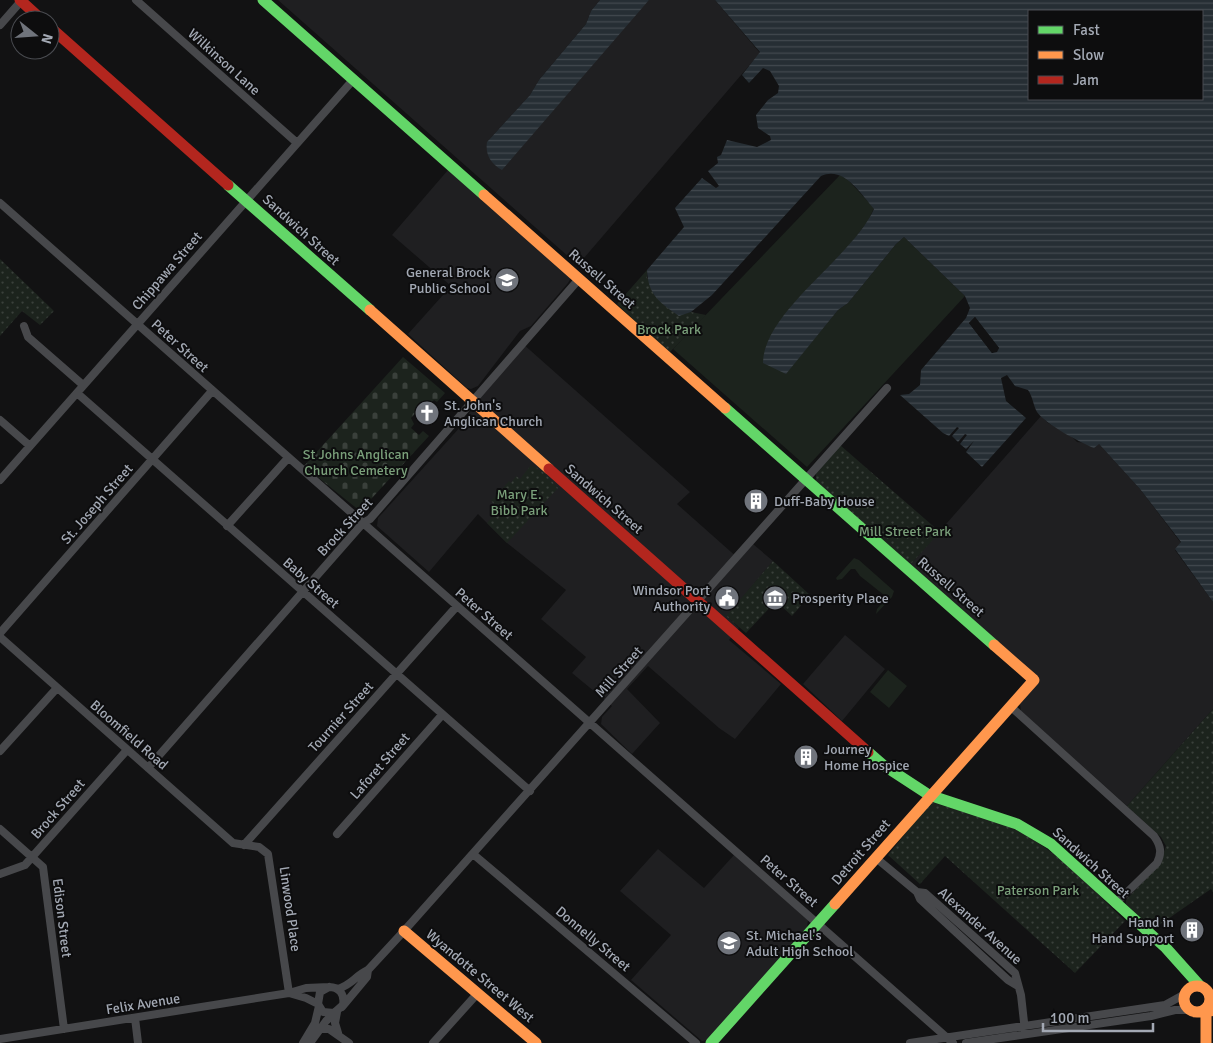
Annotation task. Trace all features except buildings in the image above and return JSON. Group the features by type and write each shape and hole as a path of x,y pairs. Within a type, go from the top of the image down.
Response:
{"main road":[{"path":"21,0 32,10"},
{"name":"Russell Street","path":"263,0 1034,680"},
{"name":"Sandwich Street","path":"60,36 882,764 929,795 992,814 1035,834 1078,868 1115,904 1166,948"},
{"name":"Detroit Street","path":"711,1043 818,924 929,795 1034,680"},
{"name":"Wyandotte Street West","path":"404,931 536,1043"},
{"path":"1166,948 1200,986 1207,990 1205,1043"},
{"path":"1166,948 1182,976 1185,1003 1205,1007"},
{"path":"1185,994 1191,988 1200,986"}],"street":[{"path":"0,25 21,0"},
{"name":"Wilkinson Lane","path":"136,0 296,142"},
{"name":"Chippawa Street","path":"0,480 296,142 353,80"},
{"name":"Peter Street","path":"0,203 950,1040"},
{"name":"Brock Street","path":"148,768 363,523 370,519 579,279"},
{"path":"24,326 28,337 83,385"},
{"name":"Mill Street","path":"338,989 350,986 361,973 368,970 404,931 887,388"},
{"name":"St. Joseph Street","path":"0,633 212,391"},
{"name":"Baby Street","path":"77,393 395,674 530,790"},
{"path":"0,420 30,446"},
{"path":"227,526 288,458"},
{"name":"Tournier Street","path":"244,844 457,606"},
{"name":"Bloomfield Road","path":"0,637 233,843 244,844"},
{"path":"0,752 57,688"},
{"path":"1010,706 1154,836 1161,850 1157,863 1115,904"},
{"name":"Laforet Street","path":"337,834 442,715"},
{"name":"Brock Street","path":"0,874 25,865 126,750"},
{"name":"Edison Street","path":"0,829 43,867 64,1029"},
{"name":"Linwood Place","path":"244,844 259,847 268,854 289,994"},
{"name":"Donnelly Street","path":"473,854 696,1043"},
{"name":"Alexander Avenue","path":"876,858 917,892 925,892 1015,973 1021,995 1025,1030"},
{"name":"Mill Street","path":"310,1043 320,1029 367,977 368,970"},
{"path":"303,1043 315,1023 320,992 328,987 338,989 344,998 335,1023 338,1034"},
{"name":"Felix Avenue","path":"0,1039 289,994 306,988 328,987"},
{"name":"Felix Avenue","path":"289,994 306,998 318,1005"},
{"path":"433,1043 477,994"},
{"path":"966,1043 1025,1030 1165,1005 1185,994"},
{"path":"318,1005 327,1013 339,1010"},
{"path":"910,1043 1151,1016 1175,1010 1205,1007"},
{"path":"135,1018 138,1043"},
{"path":"320,1029 328,1029 349,1043"}],"shaded area":[{"path":"278,0 600,0 591,11 586,24 539,80 530,95 487,142 649,0 715,0 760,53 578,265"},
{"path":"600,0 649,0 502,170 490,159 487,151 487,142 530,95 539,80 586,24 591,11"},
{"path":"715,0 1213,0 1213,602 1175,549 1181,542 1140,489 1099,444 1094,448 1088,446 1064,433 1041,417 1028,390 1015,386 1007,375 1001,378 1006,401 1026,418 982,467 966,452 974,441 966,449 960,444 967,435 965,434 958,442 952,436 959,428 957,427 949,436 943,433 900,395 909,394 920,385 921,370 966,318 970,308 965,296 904,237 896,244 848,303 838,310 786,374 763,363 767,343 778,324 793,304 848,246 863,228 874,209 857,189 844,178 829,174 821,176 712,295 691,312 679,316 656,298 650,286 647,270 684,227 675,208 702,178 716,188 719,186 708,171 718,163 717,157 721,155 727,140 757,147 771,140 770,136 758,128 756,115 768,100 778,93 779,86 770,71 763,68 749,83 742,75 760,52","holes":["975,317 999,348 992,353 969,323"]},
{"name":"General Brock Public School","path":"448,170 572,276 531,326 520,331 478,386 471,389 467,388 408,334 451,286 392,235"},
{"path":"522,343 690,492 677,504 739,559 753,544 773,561 727,616 739,628 729,640 781,684 735,739 719,728 648,666 627,689 660,723 632,754 601,724 602,717 612,706 572,673 586,657 541,619 566,590 507,543 478,514 429,572 377,526 378,518 462,425 482,393"},
{"path":"1041,416 1048,423 1069,434 1077,442 1099,444 1140,489 1181,543 1175,550 1213,602 1213,709 1127,806 1021,711 1020,704 1023,697 1039,678 910,565"},
{"path":"845,635 885,669 842,721 803,684"},
{"name":"St. Michael's Adult High School","path":"658,849 704,888 734,855 808,920 807,928 711,1039 702,1041 631,980 671,935 620,891"}],"green space":[{"path":"840,175 849,181 874,208 868,221 850,245 809,287 786,373 838,310 848,303 896,244 904,237 965,296 807,467 673,349"},
{"path":"0,259 54,311 40,325 22,311 0,336"},
{"name":"Brock Park","path":"647,270 647,278 679,315 691,312 706,315 669,353 617,304"},
{"name":"St Johns Anglican Church Cemetery","path":"403,357 445,393 437,402 434,400 426,408 423,405 411,418 414,424 411,428 419,435 423,431 429,436 360,511 304,466"},
{"name":"Mill Street Park","path":"840,445 940,532 910,565 816,482 816,473"},
{"name":"Mary E. Bibb Park","path":"531,465 549,478 558,488 507,543 487,523 499,509 491,501 509,481 511,483 516,476 520,479"},
{"path":"854,558 859,560 894,591 892,597 876,614 877,609 886,599 884,595 860,576 855,569 851,569 842,579 837,580 836,578"},
{"name":"Prosperity Place","path":"773,561 810,595 792,616 776,601 746,633 726,616"},
{"path":"888,670 907,686 889,708 870,692"},
{"path":"1213,709 1213,892 1211,889 1152,930 1126,904 1126,900 1160,864 1166,846 1161,837 1127,806"},
{"name":"Paterson Park","path":"930,803 993,820 1028,837 1072,870 1125,921 1075,973 945,856 920,884 888,855"}],"pier":[{"path":"975,317 999,348 997,352 992,353 969,323"}],"traffic: fast":[{"path":"263,0 484,195"},
{"path":"228,185 370,310"},
{"path":"725,408 994,645"},
{"path":"868,752 883,765 929,795 1017,824 1051,844 1166,948 1200,986"},
{"path":"711,1043 835,904"}],"traffic: slow":[{"path":"484,195 725,408"},
{"path":"370,310 549,469"},
{"path":"835,904 1034,680 994,645"},
{"path":"404,931 536,1043"},
{"path":"1197,986 1206,990 1210,999 1206,1008 1197,1012 1188,1008 1184,999 1188,990 1197,986"},
{"path":"1206,1043 1206,1009 1211,1011"}],"traffic: jam":[{"path":"20,0 31,10"},
{"path":"60,36 228,185"},
{"path":"549,469 868,752"}],"place":[{"name":"General Brock Public School","path":"507,280"},
{"name":"St. John's Anglican Church","path":"427,413"},
{"name":"Duff-Baby House","path":"756,501"},
{"name":"Windsor Port Authority","path":"727,598"},
{"name":"Prosperity Place","path":"775,598"},
{"name":"Journey Home Hospice","path":"806,757"},
{"name":"Hand in Hand Support","path":"1192,930"},
{"name":"St. Michael's Adult High School","path":"729,943"}]}
